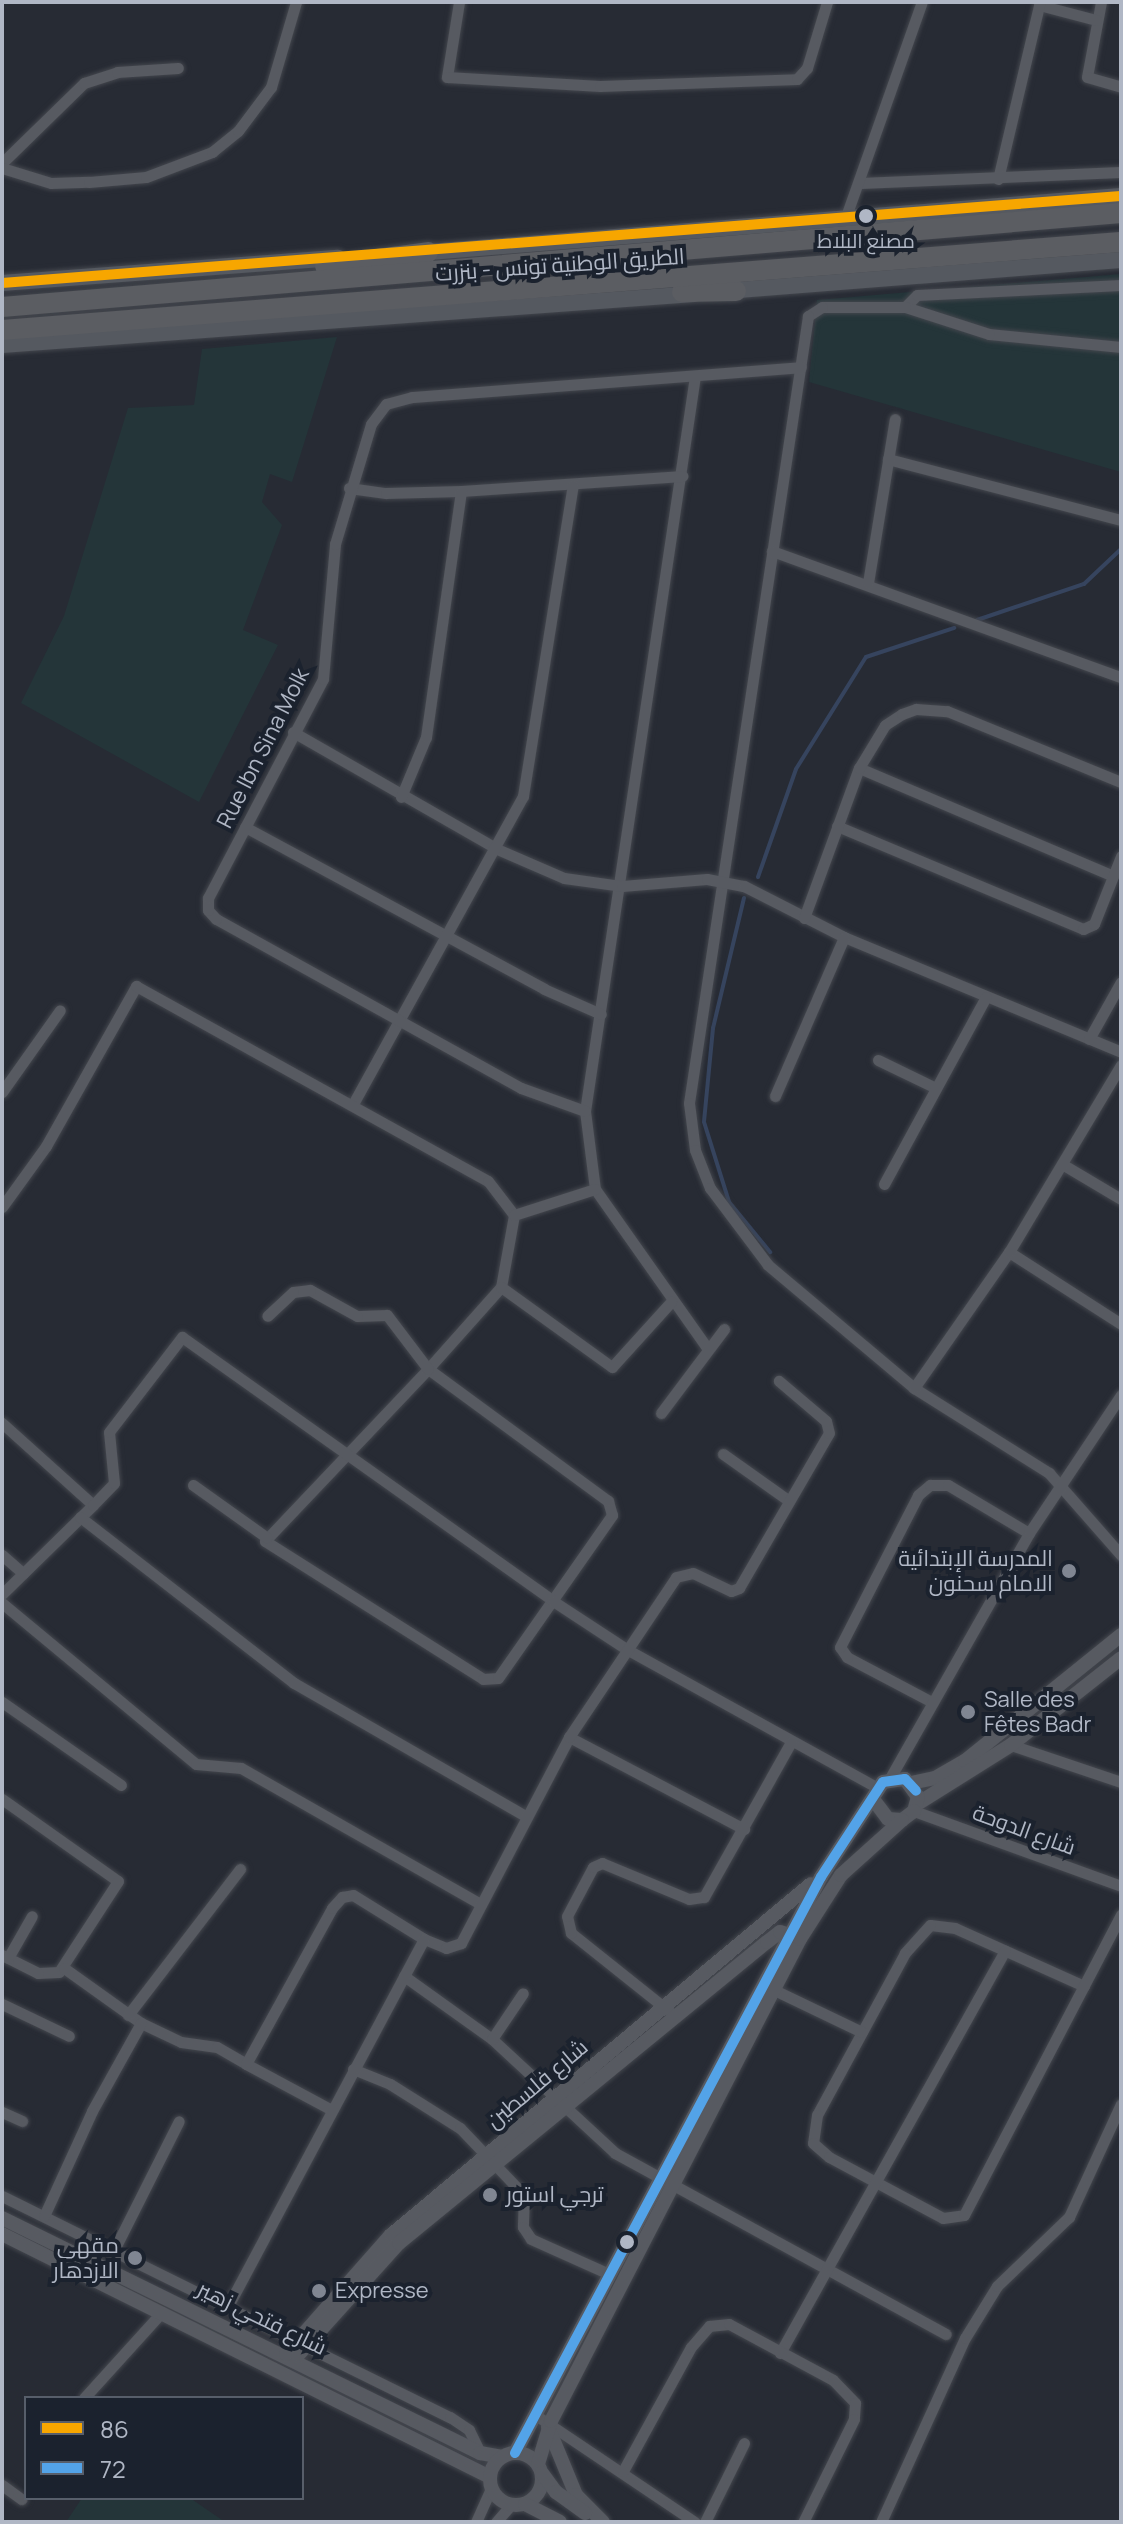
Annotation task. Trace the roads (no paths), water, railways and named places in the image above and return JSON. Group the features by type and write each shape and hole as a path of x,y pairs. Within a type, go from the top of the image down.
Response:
{"highway":[{"name":"الطريق الوطنية تونس - بنزرت","path":"2,307 1121,213"},
{"name":"الطريق الوطنية تونس - بنزرت","path":"2,330 1121,242"},
{"path":"2,301 95,297 428,252"},
{"path":"435,298 736,291"},
{"path":"2,344 310,306"}],"main road":[{"path":"2,283 1121,196"},
{"path":"2,344 1121,260"}],"street":[{"path":"178,68 117,72 84,83 2,166 51,183 89,182 146,177 212,152 238,131 271,87 296,2"},
{"path":"459,2 447,77 600,86 797,79 807,68 827,2"},
{"path":"845,219 922,2"},
{"path":"1101,2 1087,77 1098,84 1121,87"},
{"path":"998,179 1039,3 1096,20"},
{"path":"860,183 1121,172"},
{"path":"905,307 917,295 1121,285"},
{"path":"1121,347 989,334 905,307 812,310 804,325 801,367 689,1103 695,1150 727,1215 768,1265 914,1388 1038,1465 1062,1486 1121,1555"},
{"name":"Rue Ibn Sina Molk","path":"585,1111 521,1088 211,914 208,898 325,671 329,582 349,488 371,424 386,404 412,397 801,367"},
{"path":"695,376 622,886 585,1111 595,1189 671,1302 707,1348"},
{"path":"868,583 895,419"},
{"path":"888,459 1121,520"},
{"path":"349,488 386,493 461,491 682,476"},
{"path":"353,1104 497,849 527,783 573,485"},
{"path":"401,797 426,737 461,491"},
{"path":"772,551 868,583 1121,677"},
{"path":"804,918 859,768 885,725 916,709 932,708 1121,782"},
{"path":"293,732 401,797 497,849 564,878 622,886 722,880 844,937 1121,1052"},
{"path":"859,768 1113,876"},
{"path":"837,826 1083,929 1094,924 1121,856"},
{"path":"245,827 445,937 601,1014"},
{"path":"775,1096 844,937"},
{"path":"1089,1039 1121,982"},
{"path":"2,1207 46,1146 136,986 480,1175 514,1215"},
{"path":"884,1184 986,997"},
{"path":"2,1092 60,1010"},
{"path":"878,1060 936,1088"},
{"path":"914,1388 1009,1252 1121,1065"},
{"path":"1062,1164 1121,1199"},
{"path":"514,1215 595,1189"},
{"path":"266,1537 428,1369 501,1287 514,1215"},
{"path":"1009,1252 1121,1324"},
{"path":"501,1287 612,1367 671,1302"},
{"path":"193,1485 266,1537 269,1548 483,1679 506,1673 612,1515 611,1507 414,1357 387,1315 357,1316 310,1290 293,1292 267,1316"},
{"path":"661,1413 724,1329"},
{"path":"2,1594 114,1483 109,1432 182,1337 553,1601 628,1650 881,1789 935,1778 965,1761 1121,1635"},
{"path":"246,2064 342,1897 353,1895 424,1939 456,1947 569,1737 676,1577 693,1573 731,1591 739,1588 830,1429 779,1381"},
{"path":"496,2522 518,2504 538,2495 545,2421 609,2274 667,2183 775,1990 821,1877 881,1789 1029,1533 1121,1395"},
{"path":"2,1423 86,1511 294,1683 525,1816"},
{"path":"723,1454 788,1500"},
{"path":"930,1701 847,1657 840,1647 918,1495 930,1485 948,1485 1029,1533"},
{"path":"2,1555 23,1573"},
{"path":"2,1603 196,1764 241,1768 480,1904"},
{"path":"476,2522 491,2482 508,2455 545,2421 667,2183 761,1984 794,1937 841,1875 911,1812 1011,1745 1121,1658"},
{"path":"2,1702 121,1785"},
{"path":"569,1737 744,1829"},
{"path":"670,2011 571,1933 567,1916 593,1867 602,1863 689,1899 704,1897 791,1742"},
{"path":"1011,1745 1121,1782"},
{"path":"911,1783 911,1812"},
{"path":"881,1789 888,1819 911,1812"},
{"path":"2,1799 118,1881 64,1968 54,1974 38,1973 5,1957 32,1916"},
{"name":"شارع الدوحة","path":"911,1812 1121,1886"},
{"path":"128,2015 240,1869"},
{"name":"شارع فلسطين","path":"291,2356 391,2235 489,2161 670,2011 821,1877"},
{"path":"1084,1986 955,1928 930,1925 905,1953 817,2115 812,2136 817,2149 943,2218 964,2215 1084,1986 1121,1915"},
{"name":"شارع فلسطين","path":"670,2011 778,1933 794,1937"},
{"path":"228,2306 330,2109 424,1939"},
{"path":"780,2353 1005,1951"},
{"path":"64,1968 141,2023 181,2042 217,2047 330,2109"},
{"path":"404,1976 492,2039 604,2144 667,2183 946,2334"},
{"path":"761,1984 862,2032"},
{"path":"492,2039 523,1993"},
{"path":"2,2004 69,2036"},
{"path":"44,2216 92,2111 141,2023"},
{"path":"353,2069 447,2117 524,2195 528,2236 609,2274"},
{"path":"881,2522 965,2338 997,2286 1069,2217 1121,2104"},
{"path":"2,2112 22,2121"},
{"path":"114,2250 179,2121"},
{"path":"2,2196 463,2425 480,2453"},
{"name":"شارع فتحي زهير","path":"2,2218 291,2356 480,2453 508,2455 540,2468"},
{"name":"شارع فتحي زهير","path":"2,2234 162,2312 491,2482 518,2504 560,2522"},
{"path":"86,2396 162,2312"},
{"path":"623,2471 691,2347 709,2326 729,2324 833,2380 855,2403 854,2419 803,2522"},
{"path":"545,2421 695,2522"},
{"path":"545,2421 576,2495 601,2522"},
{"path":"705,2522 744,2443"},
{"path":"540,2468 556,2492 601,2522"},
{"path":"2,2485 21,2499"}],"waterway":[{"path":"977,620 1084,584 1121,549"},
{"path":"758,877 796,769 866,657 954,628"},
{"path":"744,898 713,1028 704,1122 729,1202 770,1252"}],"place":[{"name":"مصنع البلاط","path":"866,216"},
{"name":"المدرسة الإبتدائية الامام سحنون","path":"1069,1571"},
{"name":"Salle des Fêtes Badr","path":"968,1712"},
{"name":"ترجي استور","path":"490,2195"},
{"name":"مقهى الازدهار","path":"135,2258"},
{"name":"Expresse","path":"319,2291"}]}
